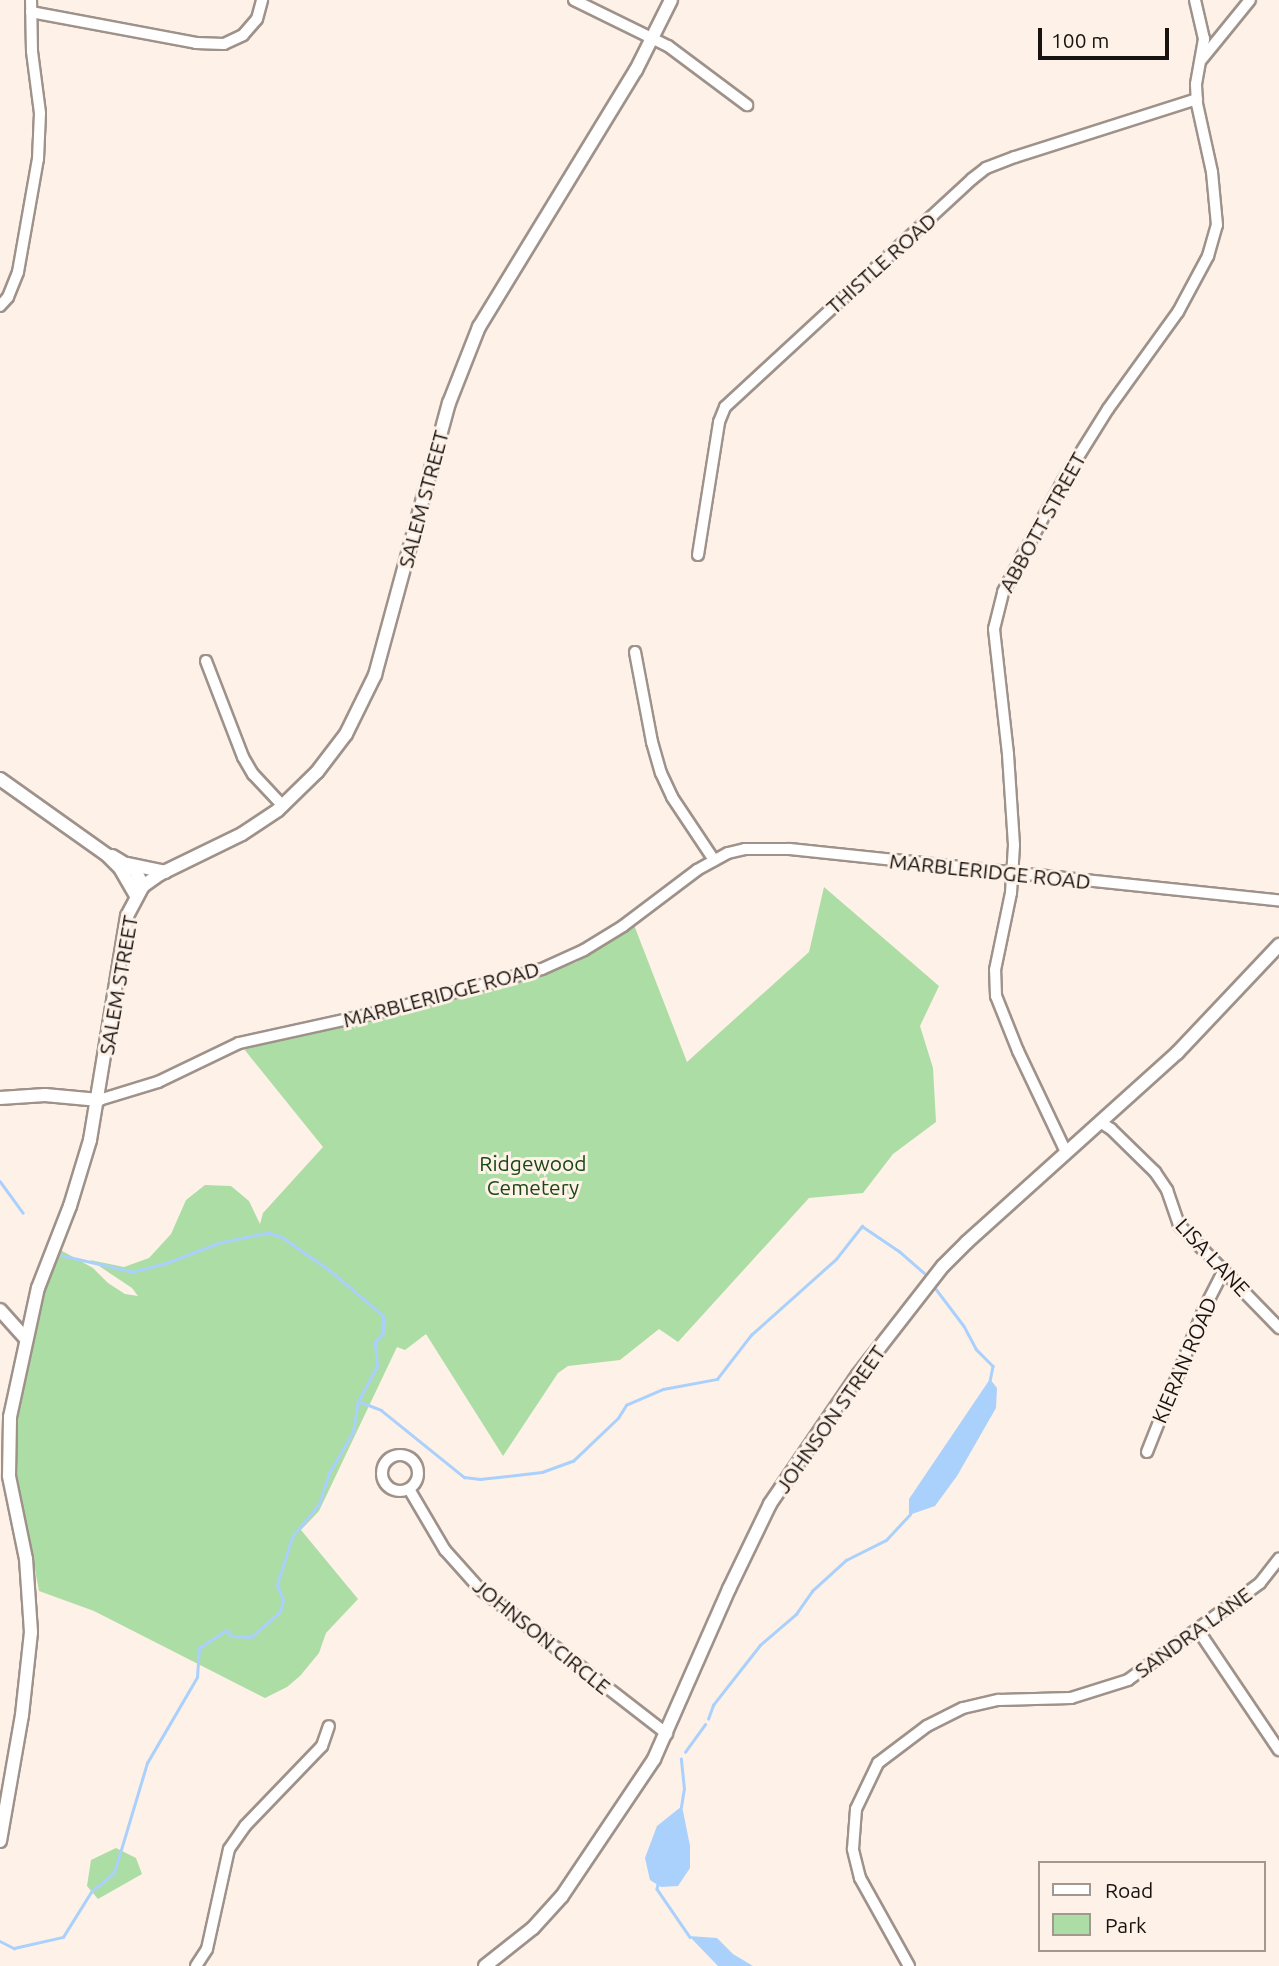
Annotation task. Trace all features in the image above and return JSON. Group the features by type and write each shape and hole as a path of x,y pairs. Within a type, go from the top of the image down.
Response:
{"street":[{"path":"0,306 8,297 18,272 38,159 40,113 31,0"},
{"path":"31,12 196,43 225,44 243,35 257,19 262,0"},
{"path":"574,0 668,46 747,105"},
{"name":"SALEM STREET","path":"0,1841 22,1715 31,1632 26,1559 12,1498 7,1457 10,1417 38,1288 70,1206 99,1100 127,916 140,891 165,872 242,834 283,806 317,772 346,734 374,675 449,403 479,327 653,38 671,0"},
{"name":"ABBOTT STREET","path":"1066,1152 1018,1051 996,996 995,970 1011,893 1012,872 1010,780 994,641 999,601 1063,481 1108,409 1178,312 1208,256 1217,225 1212,172 1197,99 1203,39 1195,0"},
{"path":"1201,61 1250,0"},
{"name":"THISTLE ROAD","path":"698,555 719,422 725,407 972,179 986,168 1015,157 1197,99"},
{"path":"635,652 652,742 661,773 672,797 714,860"},
{"path":"206,661 243,757 253,774 283,806"},
{"path":"0,779 107,855 140,891"},
{"name":"MARBLERIDGE ROAD","path":"0,1098 61,1095 99,1100 158,1082 239,1043 393,1009 542,969 583,950 623,926 714,860 745,849 763,848 1279,900"},
{"path":"107,855 165,872"},
{"path":"127,863 140,891"},
{"name":"JOHNSON STREET","path":"489,1965 533,1928 562,1896 605,1835 667,1734 729,1588 771,1504 795,1464 858,1375 943,1266 1186,1044 1279,945"},
{"name":"LISA LANE","path":"1100,1122 1111,1129 1155,1172 1167,1190 1179,1225 1279,1328"},
{"name":"KIERAN ROAD","path":"1147,1452 1205,1309 1224,1270"},
{"path":"0,1310 26,1339"},
{"name":"JOHNSON CIRCLE","path":"409,1489 445,1550 479,1588 667,1734"},
{"name":"SANDRA LANE","path":"909,1966 860,1878 853,1849 856,1809 878,1763 927,1726 963,1708 999,1700 1071,1698 1116,1685 1144,1671 1260,1583 1279,1559"},
{"path":"1198,1630 1279,1750"},
{"path":"196,1966 207,1949 211,1936 229,1849 245,1826 322,1746 329,1726"}],"green space":[{"name":"Ridgewood Cemetery","path":"824,887 939,986 920,1026 933,1068 936,1122 893,1154 863,1193 809,1198 678,1342 659,1329 620,1360 568,1366 558,1373 503,1456 426,1334 405,1350 397,1347 319,1511 301,1530 358,1599 326,1633 319,1653 300,1676 287,1687 265,1698 94,1611 39,1591 17,1475 15,1436 29,1351 55,1247 93,1268 108,1283 125,1294 138,1296 132,1288 90,1260 124,1267 149,1258 171,1234 186,1200 205,1185 231,1186 249,1201 260,1224 263,1213 323,1147 244,1049 529,979 577,962 634,925 687,1062 809,952"},
{"path":"116,1848 136,1858 142,1874 98,1899 87,1886 91,1860"}],"water":[{"path":"990,1379 997,1388 996,1408 957,1476 935,1506 909,1515 909,1499"},
{"path":"682,1806 690,1846 690,1868 678,1886 661,1887 650,1880 645,1858 657,1826"},
{"path":"689,1936 717,1938 733,1954 753,1966 718,1966"}],"waterway":[{"path":"0,1181 23,1213"},
{"path":"358,1401 381,1410 464,1477 480,1479 542,1472 573,1461 618,1418 626,1405 663,1389 717,1379 751,1335 836,1259 862,1226 899,1251 924,1273"},
{"path":"0,1941 14,1948 63,1937 91,1892 114,1873 147,1763 197,1677 199,1648 227,1630 232,1636 251,1637 280,1612 283,1600 277,1585 292,1537 319,1504 329,1473 353,1432 358,1401 377,1367 375,1342 383,1333 383,1316 330,1271 281,1237 268,1233 220,1243 165,1264 132,1272 62,1256"},
{"path":"936,1289 964,1326 976,1349 993,1366 990,1381"},
{"path":"708,1719 713,1705 760,1645 796,1614 812,1591 846,1560 886,1540 910,1514"},
{"path":"685,1752 705,1724"},
{"path":"681,1759 684,1789 681,1807"},
{"path":"658,1884 657,1889 690,1937"}]}
